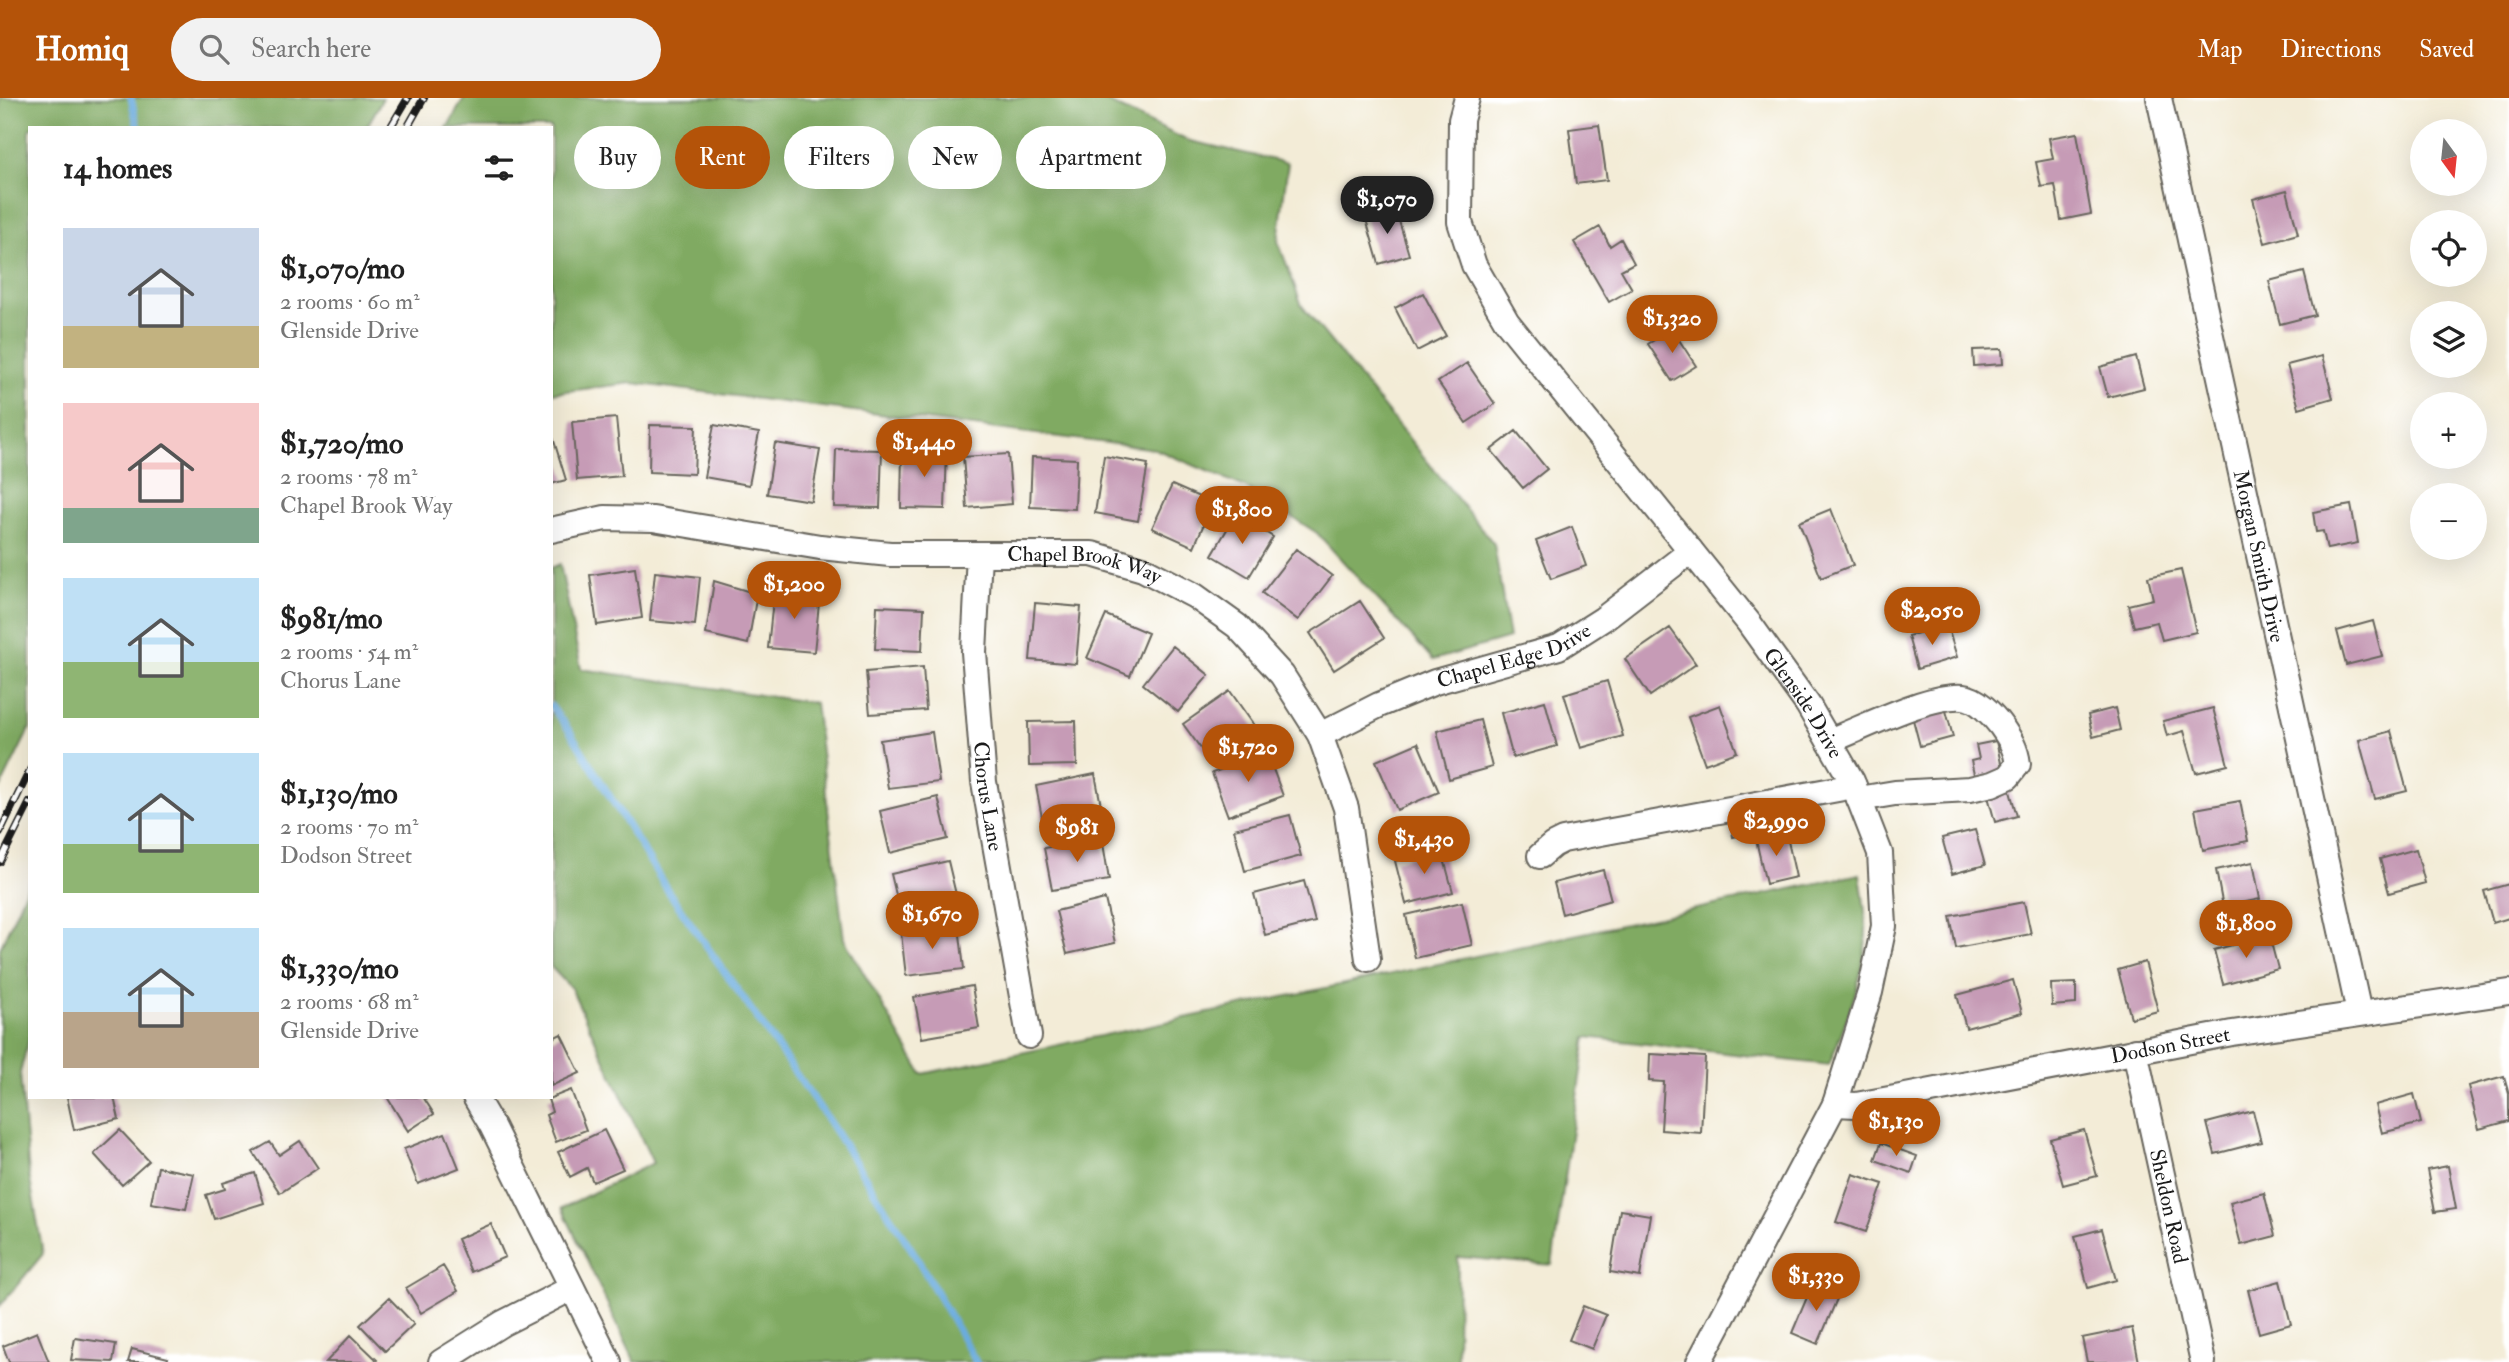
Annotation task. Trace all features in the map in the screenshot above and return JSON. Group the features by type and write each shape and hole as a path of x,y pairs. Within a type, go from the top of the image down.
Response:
{"street":[{"name":"Glenside Drive","path":"1468,98 1461,120 1460,222 1474,265 1507,322 1756,633 1808,705 1857,793 1880,853 1884,926 1870,992 1835,1104 1699,1362"},
{"name":"Morgan Smith Drive","path":"2159,98 2359,1013"},
{"name":"Chapel Brook Way","path":"553,530 605,518 653,519 820,547 890,554 1091,554 1143,569 1195,596 1237,626 1282,675 1320,735 1346,808 1368,959"},
{"name":"Chapel Edge Drive","path":"1320,735 1379,705 1435,682 1559,647 1603,619 1691,551"},
{"name":"Chorus Lane","path":"979,554 974,652 984,782 1030,1036"},
{"path":"1540,856 1563,840 1857,793 1970,789 2008,777 2018,764 2016,749 1997,720 1973,700 1964,697 1938,699 1918,705 1829,741"},
{"name":"Dodson Street","path":"1835,1104 1856,1105 2135,1051 2359,1013 2509,992"},
{"name":"Sheldon Road","path":"2135,1051 2203,1362"},
{"path":"476,1099 609,1362"},
{"path":"442,1362 503,1323 572,1288"}],"green space":[{"path":"0,98 383,98 367,126 28,126 28,732 0,789"},
{"path":"464,98 1105,98 1105,101 1157,126 1016,126 1016,189 1166,189 1166,130 1186,140 1288,163 1278,241 1302,306 1494,544 1509,638 1433,660 1317,533 1245,487 1155,449 632,383 553,393 553,126 448,126"},
{"path":"560,564 581,669 815,703 844,939 922,1074 1860,874 1866,917 1866,941 1860,977 1849,1013 1829,1065 1586,1037 1552,1265 1458,1257 1457,1362 635,1362 562,1208 653,1163 571,988 553,969 553,567"},
{"path":"28,885 28,1043 20,1073 29,1174 43,1254 0,1306 0,949"}],"building":[{"path":"1599,125 1607,180 1576,184 1569,129"},
{"path":"2077,133 2091,214 2061,220 2055,185 2041,187 2036,162 2053,159 2049,138"},
{"path":"2287,190 2298,234 2265,243 2253,199"},
{"path":"1395,207 1409,255 1379,264 1365,216"},
{"path":"1600,227 1610,246 1621,239 1634,263 1621,270 1632,289 1609,302 1574,242"},
{"path":"2304,272 2315,315 2280,324 2269,281"},
{"path":"1423,293 1446,336 1417,351 1395,308"},
{"path":"1672,329 1696,366 1672,381 1648,344"},
{"path":"2002,349 2003,364 1974,366 1973,350"},
{"path":"2322,356 2333,398 2299,408 2287,365"},
{"path":"2136,357 2144,388 2108,397 2100,367"},
{"path":"1467,363 1495,404 1466,423 1438,382"},
{"path":"616,418 622,476 577,480 572,422"},
{"path":"650,425 696,426 694,474 649,472"},
{"path":"714,425 759,433 749,485 704,477"},
{"path":"1516,431 1547,469 1523,488 1491,450"},
{"path":"553,438 566,480 553,483"},
{"path":"775,443 820,450 811,501 767,494"},
{"path":"836,449 882,450 880,508 834,507"},
{"path":"902,450 947,450 945,509 901,508"},
{"path":"1008,454 1012,504 967,508 963,457"},
{"path":"1104,456 1148,464 1138,521 1095,513"},
{"path":"1032,457 1077,459 1075,509 1030,507"},
{"path":"1172,485 1213,503 1194,547 1152,528"},
{"path":"2351,505 2358,543 2327,549 2323,531 2316,532 2313,512"},
{"path":"1831,509 1853,565 1821,578 1799,522"},
{"path":"1236,514 1273,537 1249,577 1212,555"},
{"path":"1572,527 1586,566 1551,579 1536,541"},
{"path":"1296,549 1332,576 1298,620 1262,593"},
{"path":"635,568 642,618 597,625 590,575"},
{"path":"2181,570 2196,632 2162,640 2157,622 2134,627 2128,605 2153,599 2148,577"},
{"path":"655,572 700,577 695,625 650,621"},
{"path":"714,581 757,594 748,644 706,634"},
{"path":"774,590 820,594 814,652 768,648"},
{"path":"1360,601 1384,638 1334,670 1310,633"},
{"path":"1035,603 1081,607 1076,664 1030,660"},
{"path":"877,606 924,608 922,651 875,649"},
{"path":"1106,615 1148,633 1130,676 1087,658"},
{"path":"2373,621 2382,656 2346,665 2337,631"},
{"path":"1947,625 1957,657 1917,669 1908,636"},
{"path":"1670,628 1696,664 1650,696 1625,659"},
{"path":"1173,646 1209,675 1178,712 1143,684"},
{"path":"923,667 926,710 870,714 866,672"},
{"path":"1607,681 1623,736 1581,748 1564,694"},
{"path":"1230,691 1256,728 1210,761 1183,724"},
{"path":"1545,701 1557,746 1513,758 1501,713"},
{"path":"1944,703 1953,737 1920,746 1911,712"},
{"path":"1720,705 1737,752 1705,764 1688,717"},
{"path":"2115,708 2120,730 2093,737 2088,715"},
{"path":"2213,708 2228,765 2196,773 2184,731 2167,736 2163,721"},
{"path":"1480,720 1492,767 1449,779 1437,731"},
{"path":"1076,721 1077,765 1029,766 1028,722"},
{"path":"2391,731 2407,791 2375,799 2359,740"},
{"path":"932,732 939,782 888,788 880,740"},
{"path":"1996,741 2003,772 1975,779 1971,761 1979,759 1976,745"},
{"path":"1418,743 1439,792 1397,810 1376,761"},
{"path":"1267,753 1283,796 1228,816 1212,773"},
{"path":"1095,774 1103,816 1044,828 1036,786"},
{"path":"2008,784 2017,816 1995,822 1986,789"},
{"path":"938,797 948,839 890,853 880,811"},
{"path":"2240,801 2248,841 2203,850 2195,809"},
{"path":"1290,815 1301,856 1245,871 1234,829"},
{"path":"1752,815 1755,833 1733,837 1730,818"},
{"path":"1975,830 1985,865 1952,874 1942,838"},
{"path":"1786,832 1796,877 1766,884 1756,840"},
{"path":"1102,837 1109,880 1052,890 1044,848"},
{"path":"1441,848 1453,892 1406,904 1395,861"},
{"path":"2416,849 2425,883 2389,893 2380,859"},
{"path":"948,861 958,903 901,916 891,874"},
{"path":"2253,862 2260,899 2223,907 2216,870"},
{"path":"1603,870 1611,900 1562,914 1554,883"},
{"path":"1304,881 1315,922 1265,935 1254,894"},
{"path":"2509,884 2509,918 2493,923 2484,891"},
{"path":"1105,899 1115,943 1067,954 1056,911"},
{"path":"1462,902 1472,945 1415,958 1406,915"},
{"path":"2024,902 2031,934 1956,948 1950,916"},
{"path":"959,926 964,969 906,976 901,933"},
{"path":"2269,935 2278,969 2223,984 2214,950"},
{"path":"2145,962 2158,1011 2131,1018 2118,970"},
{"path":"2013,980 2022,1013 1966,1028 1957,995"},
{"path":"2076,983 2076,1004 2052,1006 2051,984"},
{"path":"972,986 979,1028 922,1038 914,997"},
{"path":"561,1034 580,1073 553,1085 553,1038"},
{"path":"1650,1054 1705,1057 1701,1133 1661,1130 1664,1082 1649,1081"},
{"path":"2504,1076 2509,1094 2509,1121 2479,1129 2468,1086"},
{"path":"571,1090 586,1130 556,1142 546,1115 552,1112 548,1099"},
{"path":"2414,1094 2421,1123 2382,1133 2375,1105"},
{"path":"67,1099 114,1099 119,1119 74,1130"},
{"path":"388,1099 424,1099 434,1114 408,1131"},
{"path":"2253,1111 2261,1142 2215,1154 2207,1123"},
{"path":"120,1130 149,1161 122,1185 94,1154"},
{"path":"604,1130 623,1169 593,1182 587,1168 570,1177 558,1152"},
{"path":"2084,1130 2097,1176 2063,1185 2050,1139"},
{"path":"445,1133 459,1168 418,1184 404,1149"},
{"path":"300,1141 318,1168 280,1193 253,1152 270,1142 279,1155"},
{"path":"1881,1143 1917,1156 1911,1173 1875,1160"},
{"path":"2448,1166 2456,1209 2435,1212 2427,1170"},
{"path":"158,1167 194,1174 186,1209 151,1203"},
{"path":"255,1173 264,1203 214,1219 206,1195 225,1189 223,1183"},
{"path":"1853,1174 1883,1184 1866,1232 1836,1222"},
{"path":"2264,1193 2275,1236 2241,1245 2230,1202"},
{"path":"1620,1210 1650,1215 1640,1277 1610,1272"},
{"path":"491,1224 505,1257 471,1272 457,1239"},
{"path":"2102,1229 2116,1280 2088,1288 2075,1236"},
{"path":"443,1266 458,1291 421,1313 406,1288"},
{"path":"2280,1281 2291,1324 2259,1333 2248,1290"},
{"path":"1813,1283 1839,1294 1818,1344 1792,1333"},
{"path":"389,1298 414,1324 385,1351 360,1325"},
{"path":"1583,1306 1606,1315 1592,1349 1569,1340"},
{"path":"2132,1328 2139,1362 2087,1362 2082,1338"},
{"path":"37,1332 49,1362 9,1362 3,1346"},
{"path":"351,1335 377,1360 326,1362"},
{"path":"75,1338 116,1344 113,1362 71,1360"},
{"path":"132,1349 168,1358 167,1362 128,1362"}],"waterway":[{"path":"131,98 138,126"},
{"path":"553,709 571,733 668,891 824,1114 914,1253 976,1362"}],"railway":[{"path":"391,126 408,98"},
{"path":"408,126 424,98"},
{"path":"0,832 28,774"},
{"path":"0,862 28,806"}]}
